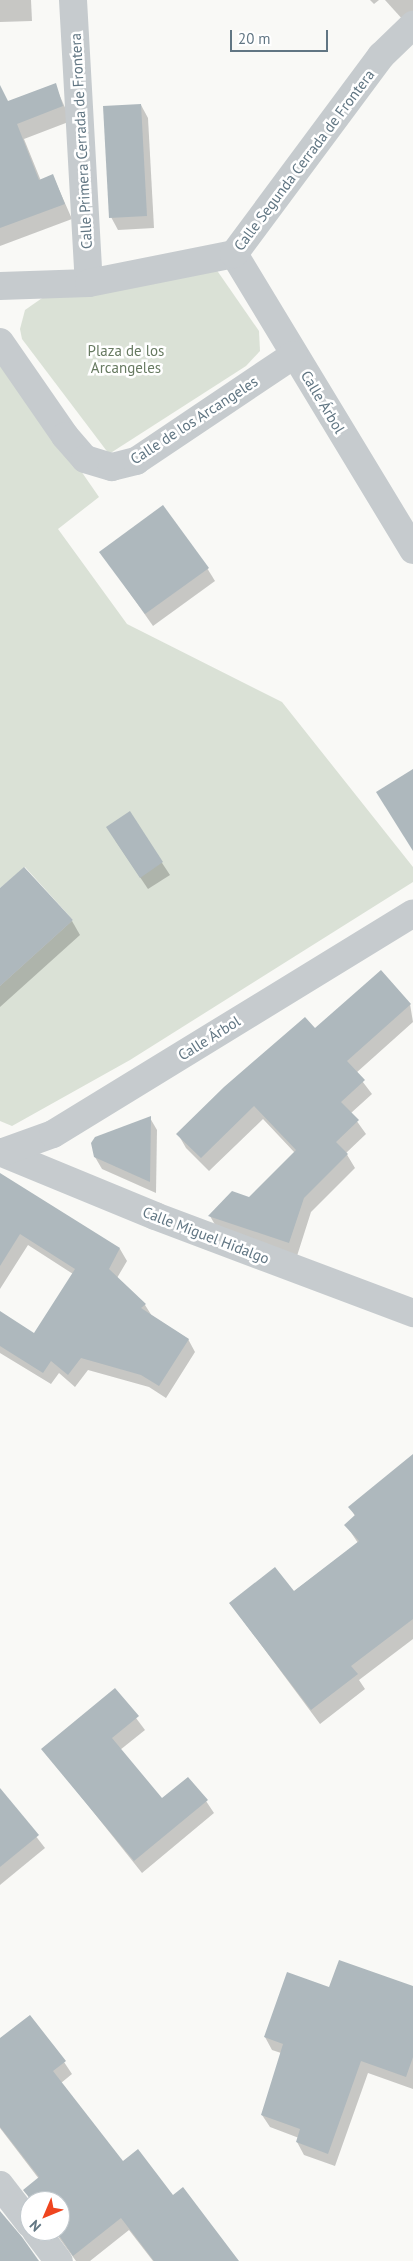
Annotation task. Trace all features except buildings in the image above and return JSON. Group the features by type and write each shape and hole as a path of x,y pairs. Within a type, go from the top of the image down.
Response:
{"street":[{"name":"Calle Primera Cerrada de Frontera","path":"73,0 89,283"},
{"name":"Calle Segunda Cerrada de Frontera","path":"0,286 89,283 234,254 382,56 413,25"},
{"name":"Calle Árbol","path":"234,254 413,550"},
{"name":"Calle de los Arcangeles","path":"0,342 65,436 85,459 112,467 136,462 294,355"},
{"name":"Calle Árbol","path":"0,1152 53,1134 413,913"},
{"name":"Calle Miguel Hidalgo","path":"0,1152 155,1216 413,1313"},
{"path":"0,2185 20,2211"},
{"path":"44,2241 59,2261"}],"green space":[{"name":"Plaza de los Arcangeles","path":"216,269 259,331 260,351 246,366 109,454 22,339 20,329 25,310 45,296"},
{"path":"0,354 99,497 58,529 127,624 282,702 413,867 413,882 130,1060 12,1126 0,1121 0,986 73,920 25,867 0,888"}]}
